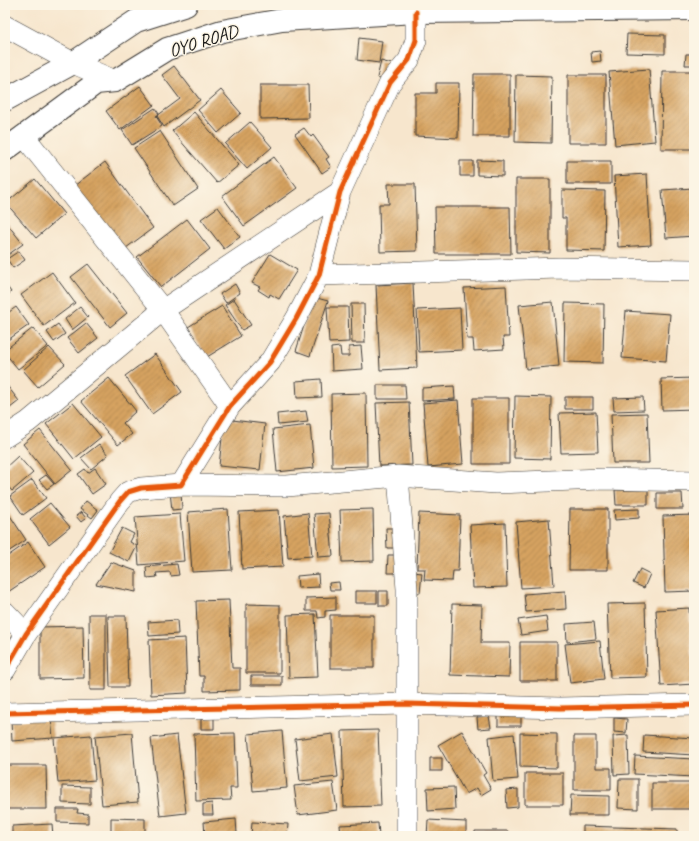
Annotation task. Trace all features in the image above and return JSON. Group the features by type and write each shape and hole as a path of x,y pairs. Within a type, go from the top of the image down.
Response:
{"main road":[{"name":"OYO ROAD","path":"5,100 73,63 136,20 186,5"},
{"name":"OYO ROAD","path":"5,150 96,83 115,81 167,49 222,31 282,20 416,12 694,9"}],"street":[{"path":"181,485 230,406 270,362 296,319 318,275 340,192 390,83 409,60 416,40 416,12"},
{"path":"5,26 73,63 115,81"},
{"path":"24,136 164,310 230,406"},
{"path":"5,438 28,422 164,310 340,192"},
{"path":"318,275 559,268 694,270"},
{"path":"398,476 407,589 407,836"},
{"path":"5,670 26,634 128,492 141,488 181,485 287,486 398,476 496,483 602,479 694,481"},
{"path":"5,612 26,634"},
{"path":"5,712 407,704 560,708 694,705"}],"building":[{"path":"627,34 665,35 665,54 626,53"},
{"path":"359,38 382,41 379,63 357,60"},
{"path":"600,51 601,61 592,62 591,52"},
{"path":"686,54 694,54 694,65 685,65"},
{"path":"381,61 392,64 387,81 377,78"},
{"path":"174,66 200,100 164,127 157,116 180,99 162,75"},
{"path":"649,69 655,141 615,145 609,72"},
{"path":"662,71 694,71 694,149 661,149"},
{"path":"474,74 510,74 510,136 473,136"},
{"path":"516,75 552,76 551,143 515,142"},
{"path":"568,75 606,75 606,143 568,143"},
{"path":"436,83 459,83 458,138 415,136 415,93 436,93"},
{"path":"260,85 308,85 309,118 260,119"},
{"path":"140,86 154,105 120,130 106,111"},
{"path":"221,90 241,113 218,133 198,110"},
{"path":"155,108 159,114 156,116 162,126 132,145 122,130"},
{"path":"194,112 239,165 217,183 172,131"},
{"path":"250,122 272,147 247,169 225,144"},
{"path":"304,128 311,137 313,135 329,157 326,159 331,167 322,173 295,134"},
{"path":"160,131 198,189 173,206 134,148"},
{"path":"274,157 297,188 244,226 222,196"},
{"path":"477,160 503,161 503,176 477,175"},
{"path":"460,161 473,161 473,176 460,176"},
{"path":"567,161 611,161 611,184 567,184"},
{"path":"105,162 153,228 122,251 74,186"},
{"path":"647,174 651,245 618,247 614,176"},
{"path":"35,179 64,214 36,238 6,203"},
{"path":"516,179 550,179 550,253 516,252"},
{"path":"388,184 415,184 417,251 380,252 379,204 389,204"},
{"path":"694,188 694,236 666,238 662,190"},
{"path":"562,190 605,191 604,251 566,250 566,218 562,218"},
{"path":"218,207 240,237 224,249 201,219"},
{"path":"435,207 510,207 511,254 436,254"},
{"path":"187,219 210,249 161,287 137,257"},
{"path":"5,221 23,244 5,257"},
{"path":"19,251 25,260 13,268 7,259"},
{"path":"270,254 297,270 279,299 270,294 269,297 258,290 260,287 252,283"},
{"path":"88,264 127,313 110,327 71,277"},
{"path":"52,272 75,303 44,326 21,295"},
{"path":"413,283 417,368 380,370 376,285"},
{"path":"5,284 11,292 5,297"},
{"path":"235,284 240,293 226,303 220,294"},
{"path":"506,286 509,337 503,337 504,349 474,351 473,339 467,339 464,288"},
{"path":"313,297 328,301 310,356 296,351"},
{"path":"234,299 251,325 242,330 225,305"},
{"path":"553,302 559,366 526,369 519,305"},
{"path":"565,303 604,304 603,363 564,362"},
{"path":"351,304 364,304 365,343 352,343"},
{"path":"222,306 241,336 207,357 188,327"},
{"path":"16,307 29,325 5,342 5,315"},
{"path":"80,307 88,317 72,330 65,319"},
{"path":"327,307 348,307 349,342 329,343"},
{"path":"460,308 462,350 419,352 417,310"},
{"path":"626,311 670,314 666,361 622,358"},
{"path":"86,323 98,338 79,353 67,338"},
{"path":"58,324 65,334 54,342 47,332"},
{"path":"33,328 48,346 18,369 5,353 5,350"},
{"path":"361,346 363,369 332,371 331,348 340,347 341,356 349,356 349,347"},
{"path":"49,347 65,364 38,387 23,370"},
{"path":"155,354 182,392 152,414 125,376"},
{"path":"109,378 136,411 123,423 132,434 118,445 81,401"},
{"path":"694,378 694,409 662,410 661,379"},
{"path":"321,379 322,397 297,398 296,381"},
{"path":"5,383 19,401 5,412"},
{"path":"377,385 405,385 406,399 377,399"},
{"path":"454,386 455,399 422,401 422,388"},
{"path":"366,393 367,466 332,467 331,394"},
{"path":"515,396 551,397 550,459 514,458"},
{"path":"565,397 593,397 593,409 565,409"},
{"path":"643,397 644,410 614,411 613,398"},
{"path":"473,398 509,398 509,464 473,464"},
{"path":"458,400 463,464 428,467 423,403"},
{"path":"409,402 412,465 379,466 376,403"},
{"path":"73,403 101,437 74,459 46,424"},
{"path":"306,411 308,422 278,425 277,414"},
{"path":"596,412 598,452 561,453 559,413"},
{"path":"647,413 649,463 613,463 611,414"},
{"path":"224,419 265,424 260,470 219,466"},
{"path":"310,425 314,468 277,472 273,429"},
{"path":"40,430 72,470 55,484 23,444"},
{"path":"99,444 108,455 91,469 81,458"},
{"path":"18,456 33,473 12,491 5,483 5,468"},
{"path":"95,468 106,484 92,494 78,474 85,469 88,473"},
{"path":"46,475 54,484 47,489 39,480"},
{"path":"32,480 46,498 23,515 10,496"},
{"path":"615,490 648,490 648,505 616,505"},
{"path":"181,491 182,509 172,510 170,492"},
{"path":"657,493 682,493 683,509 657,509"},
{"path":"692,496 694,496 694,510 692,510"},
{"path":"86,501 98,510 92,518 80,509"},
{"path":"50,503 70,527 49,544 30,519"},
{"path":"5,508 26,540 5,554"},
{"path":"228,509 232,570 192,572 188,512"},
{"path":"373,509 374,561 342,562 340,510"},
{"path":"570,509 608,509 608,570 569,570"},
{"path":"639,509 639,518 615,520 614,510"},
{"path":"279,510 283,567 242,569 239,512"},
{"path":"81,512 86,518 81,522 76,516"},
{"path":"308,513 312,556 288,558 284,516"},
{"path":"329,513 333,556 318,557 314,514"},
{"path":"419,513 460,515 458,571 453,571 452,581 424,580 425,569 417,569"},
{"path":"180,514 184,561 139,565 135,517"},
{"path":"694,515 694,591 665,592 663,516"},
{"path":"549,519 554,586 521,588 516,522"},
{"path":"505,523 507,587 473,588 470,525"},
{"path":"122,528 134,534 130,542 137,546 129,562 109,552"},
{"path":"386,528 400,528 395,548 387,548"},
{"path":"28,542 45,567 5,594 5,558"},
{"path":"388,555 400,555 399,573 387,573"},
{"path":"111,562 136,571 136,592 96,584"},
{"path":"177,564 179,575 171,576 170,572 156,573 157,577 147,578 146,567"},
{"path":"640,569 650,574 644,588 633,583"},
{"path":"413,572 422,573 420,593 411,592"},
{"path":"318,574 319,587 298,588 297,576"},
{"path":"339,582 340,590 330,590 329,583"},
{"path":"355,591 377,591 377,603 355,603"},
{"path":"379,591 388,591 388,606 379,606"},
{"path":"565,591 566,609 526,612 524,594"},
{"path":"336,597 336,610 325,611 325,617 318,618 317,611 306,611 306,598"},
{"path":"229,600 232,668 240,668 240,690 204,691 204,676 199,676 196,601"},
{"path":"645,603 647,677 610,678 607,604"},
{"path":"246,604 280,605 280,673 246,673"},
{"path":"452,604 482,605 481,643 510,643 509,677 450,675"},
{"path":"689,608 694,684 661,686 656,610"},
{"path":"89,614 106,614 106,690 90,690"},
{"path":"315,614 318,677 289,678 287,615"},
{"path":"330,615 374,615 374,668 330,668"},
{"path":"108,616 126,616 128,687 110,687"},
{"path":"546,616 548,631 521,635 518,620"},
{"path":"177,620 178,634 149,636 148,622"},
{"path":"594,622 596,639 567,642 566,624"},
{"path":"83,626 84,678 40,679 40,627"},
{"path":"185,638 187,693 151,695 149,640"},
{"path":"600,641 604,679 570,683 565,644"},
{"path":"520,642 557,642 557,681 520,681"},
{"path":"251,676 282,676 282,685 251,685"},
{"path":"521,712 521,726 498,726 498,713"},
{"path":"489,716 491,728 478,729 477,717"},
{"path":"51,718 53,738 12,741 11,721"},
{"path":"214,718 214,729 201,729 201,719"},
{"path":"614,718 627,719 626,733 614,732"},
{"path":"378,730 381,806 344,807 342,731"},
{"path":"282,731 287,788 253,791 248,734"},
{"path":"462,731 486,773 483,775 491,789 481,795 477,788 466,794 438,745"},
{"path":"132,733 138,802 102,805 95,736"},
{"path":"235,733 237,788 230,788 231,800 196,801 194,734"},
{"path":"520,733 557,734 557,768 520,767"},
{"path":"333,734 338,777 300,781 295,739"},
{"path":"514,734 518,779 493,781 489,737"},
{"path":"91,735 95,780 58,783 54,738"},
{"path":"177,735 186,813 160,816 151,738"},
{"path":"628,735 629,774 614,775 613,736"},
{"path":"644,735 694,738 694,755 643,752"},
{"path":"574,736 596,736 596,768 611,768 611,790 574,790"},
{"path":"635,756 694,759 694,777 634,774"},
{"path":"430,758 442,758 442,771 430,771"},
{"path":"5,765 46,765 47,809 5,809"},
{"path":"525,773 563,773 563,805 525,805"},
{"path":"619,779 638,779 638,809 618,808"},
{"path":"333,782 337,810 298,815 294,786"},
{"path":"652,783 694,783 694,809 652,809"},
{"path":"62,786 90,787 90,804 62,803"},
{"path":"454,787 455,809 428,811 427,788"},
{"path":"518,789 518,807 507,808 506,790"},
{"path":"571,795 609,796 609,815 570,815"},
{"path":"212,803 213,815 203,815 203,804"},
{"path":"57,809 78,809 77,813 88,814 88,823 57,822"},
{"path":"111,818 145,819 145,836 111,836"},
{"path":"236,819 237,834 205,836 204,822"},
{"path":"428,820 466,822 466,836 427,836"},
{"path":"252,822 288,824 287,836 251,836"},
{"path":"378,823 379,836 341,836 340,825"},
{"path":"52,824 53,836 12,836 12,826"},
{"path":"583,826 677,829 677,836 583,836"},
{"path":"475,831 508,831 508,836 475,836"},
{"path":"299,834 313,835 313,836 299,836"}],"cycle path":[{"path":"5,670 26,634 120,501 128,492 141,488 181,485 230,406 270,362 296,319 319,275 340,192 390,83 409,60 416,40 416,12"},
{"path":"5,713 407,704 560,708 694,705"}]}
